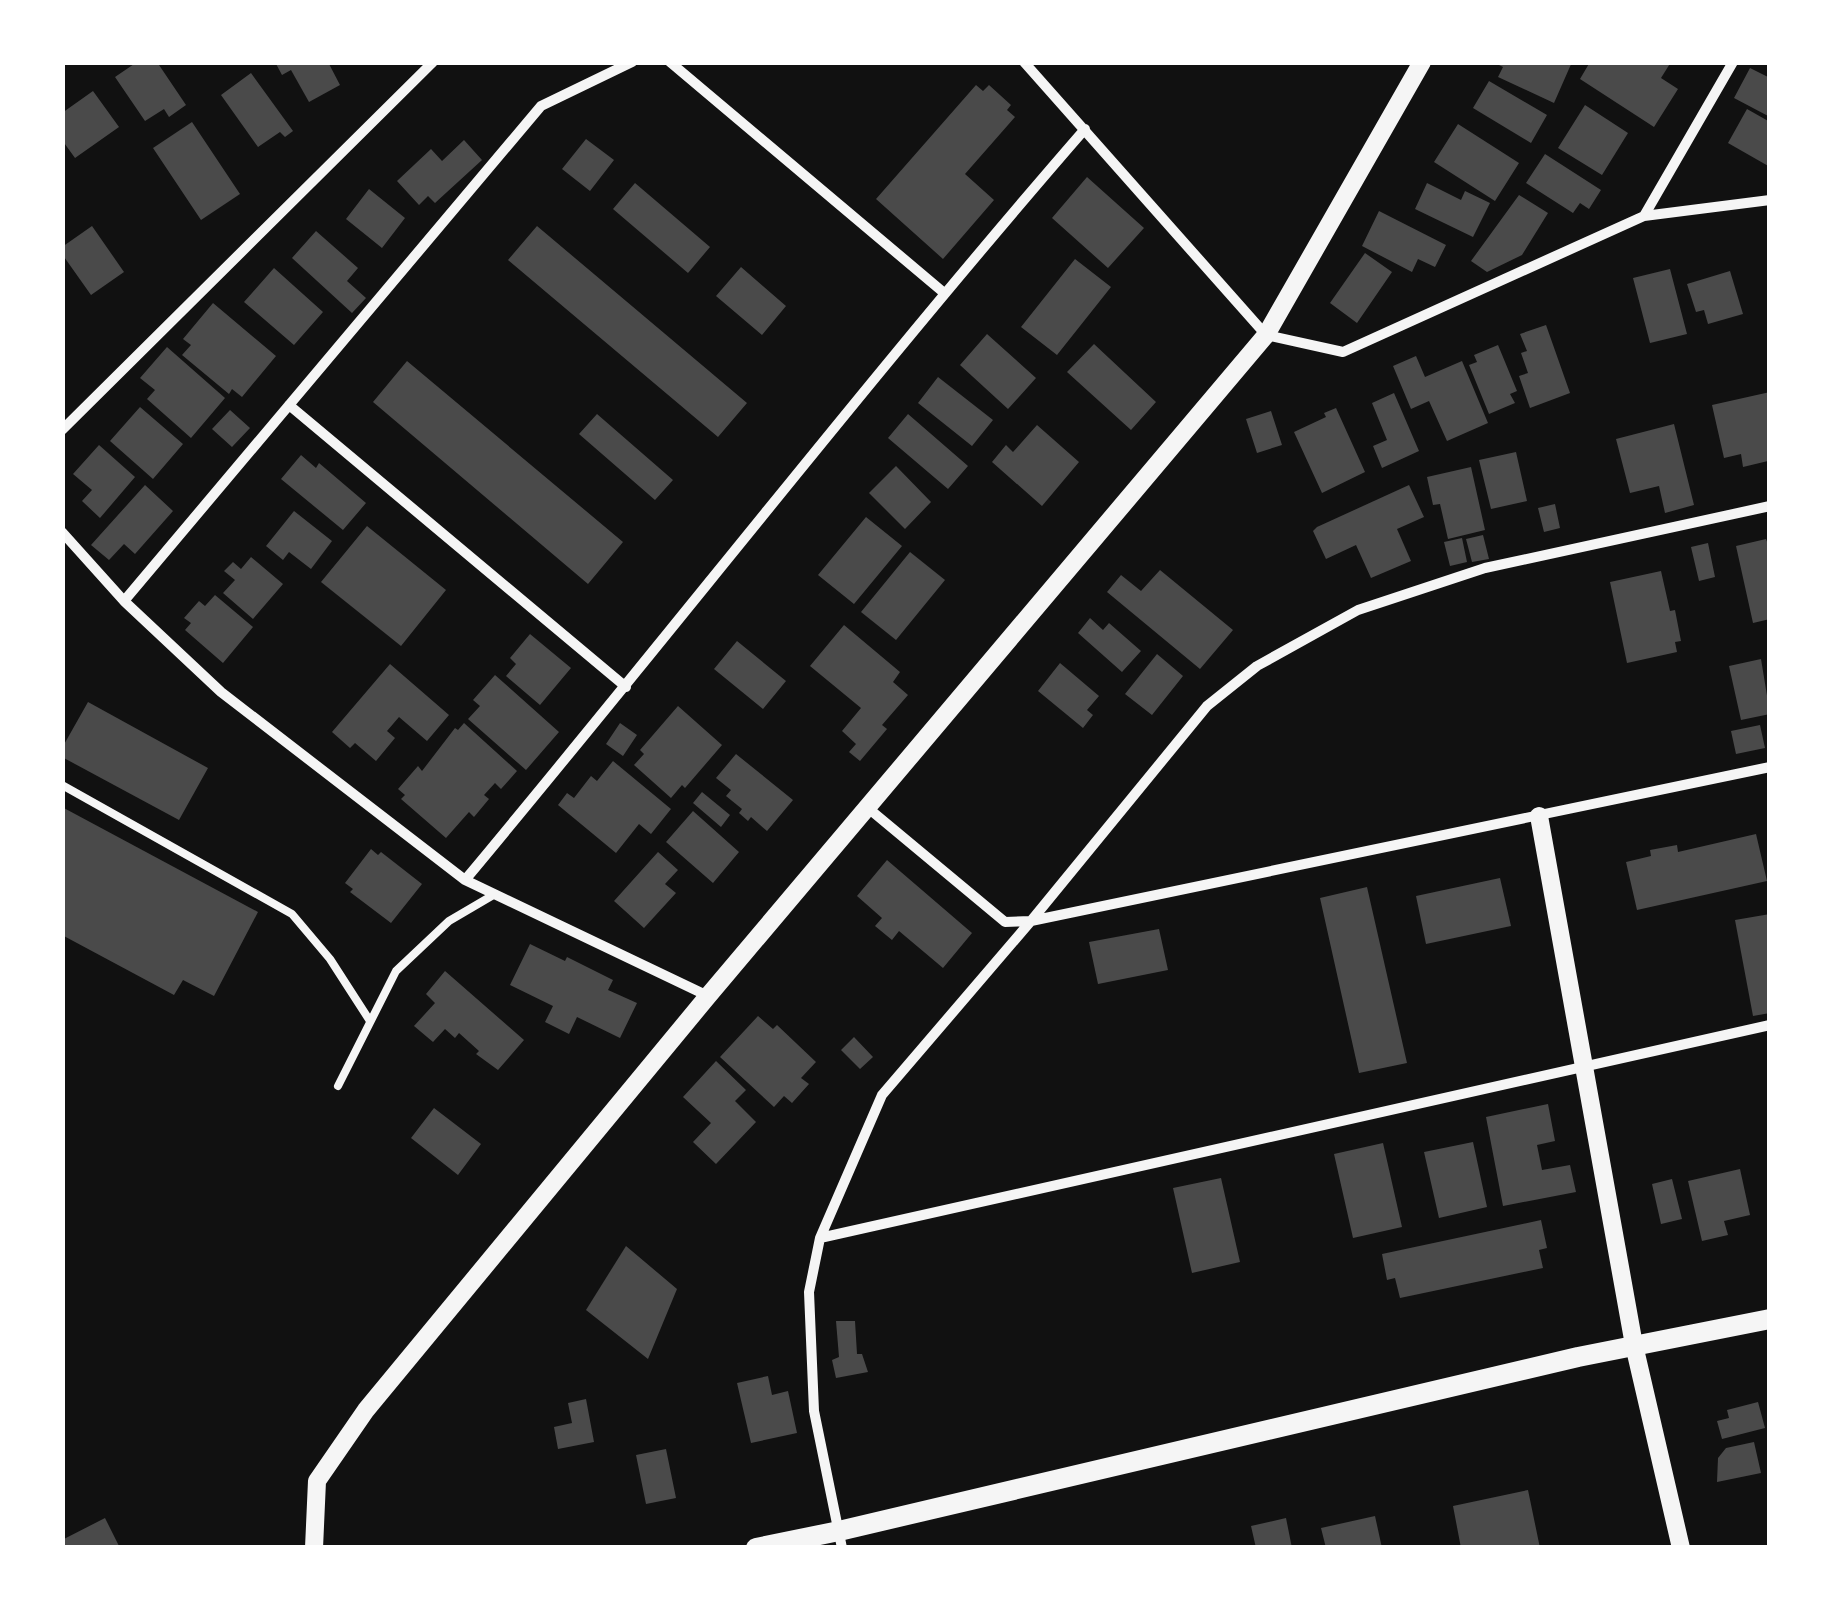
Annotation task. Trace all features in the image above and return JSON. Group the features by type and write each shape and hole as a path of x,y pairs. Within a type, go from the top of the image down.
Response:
{"main road":[{"path":"756,1548 840,1539 1634,1345 1770,1319"}],"street":[{"path":"62,430 433,62"},
{"path":"124,601 542,106 632,62"},
{"path":"670,62 943,292"},
{"path":"1024,62 1266,335 1344,352 1644,216 1770,200"},
{"path":"314,1548 317,1481 366,1410 708,996 1266,335 1422,62"},
{"path":"1644,216 1734,62"},
{"path":"465,880 626,687 943,292 1085,129"},
{"path":"289,405 626,687"},
{"path":"840,1539 814,1412 808,1292 820,1238 882,1095 1208,706 1257,666 1358,610 1486,568 1770,506"},
{"path":"62,532 124,601 220,692 465,880 708,996"},
{"path":"868,808 1005,922 1031,921 1770,767"},
{"path":"1539,816 1634,1345 1681,1548"},
{"path":"820,1238 1770,1025"}],"lane":[{"path":"62,786 292,914 330,959 370,1021"},
{"path":"338,1086 396,970 449,920 495,894"}],"building":[{"path":"137,62 157,62 186,105 169,117 164,109 145,121 115,77"},
{"path":"275,62 328,62 340,85 309,102 291,70 282,75"},
{"path":"1493,62 1572,62 1554,103 1498,77 1503,67"},
{"path":"1590,62 1671,62 1661,78 1678,89 1654,127 1580,79"},
{"path":"1750,68 1770,78 1770,117 1734,98"},
{"path":"251,73 293,131 285,137 280,132 258,147 221,95"},
{"path":"1489,81 1547,115 1531,143 1473,108"},
{"path":"976,85 983,91 989,85 1011,105 1007,110 1015,117 965,174 994,200 943,259 876,199"},
{"path":"93,91 119,127 75,158 62,140 62,113"},
{"path":"1585,105 1628,133 1602,175 1558,148"},
{"path":"1747,109 1770,122 1770,167 1728,143"},
{"path":"192,122 240,194 201,220 153,148"},
{"path":"1458,124 1519,163 1495,201 1434,162"},
{"path":"586,139 614,160 590,191 562,169"},
{"path":"464,140 482,160 435,203 428,196 419,205 397,181 431,149 442,161"},
{"path":"1545,154 1601,190 1589,209 1580,203 1573,213 1526,183"},
{"path":"1087,177 1144,228 1108,268 1052,218"},
{"path":"635,183 710,247 688,273 613,209"},
{"path":"1427,183 1461,200 1465,191 1490,203 1473,237 1415,209"},
{"path":"369,189 405,218 382,248 346,219"},
{"path":"1519,195 1548,213 1522,255 1487,272 1471,261"},
{"path":"1379,211 1446,245 1435,267 1418,259 1412,272 1362,246"},
{"path":"92,226 124,272 91,295 62,254 62,247"},
{"path":"537,226 747,403 718,437 508,260"},
{"path":"316,231 358,268 347,281 366,298 352,313 292,258"},
{"path":"1365,253 1392,272 1357,323 1330,303"},
{"path":"1075,259 1111,287 1057,355 1021,327"},
{"path":"741,267 786,306 762,335 716,296"},
{"path":"274,268 323,312 294,345 244,302"},
{"path":"1670,269 1687,334 1650,343 1633,278"},
{"path":"1730,271 1743,314 1708,324 1704,310 1696,312 1687,284"},
{"path":"213,303 276,356 242,397 232,389 229,394 182,355 191,345 183,339"},
{"path":"1546,325 1570,393 1530,408 1519,376 1528,373 1521,353 1527,351 1520,334"},
{"path":"987,334 1036,378 1008,409 960,365"},
{"path":"1094,344 1156,402 1131,430 1067,372"},
{"path":"1498,345 1517,391 1510,394 1515,403 1489,414 1469,365 1477,362 1474,355"},
{"path":"167,347 225,398 191,438 147,399 155,390 140,378"},
{"path":"1416,356 1425,377 1462,361 1488,423 1447,441 1429,401 1411,409 1393,366"},
{"path":"407,361 623,542 588,584 373,402"},
{"path":"938,377 993,420 972,446 918,403"},
{"path":"1770,392 1768,461 1743,467 1741,454 1724,458 1712,405"},
{"path":"1394,393 1419,451 1382,468 1373,446 1387,440 1372,403"},
{"path":"140,407 183,444 153,479 110,441"},
{"path":"1336,408 1365,472 1322,493 1294,432"},
{"path":"230,410 250,428 232,447 212,429"},
{"path":"1271,411 1282,445 1257,453 1246,419"},
{"path":"597,414 673,480 655,500 579,434"},
{"path":"908,414 968,466 948,489 888,438"},
{"path":"1674,424 1694,505 1665,513 1659,486 1630,493 1616,439"},
{"path":"1037,425 1079,462 1042,506 992,462 1006,445 1013,452"},
{"path":"99,445 135,477 100,518 82,501 92,490 73,474"},
{"path":"1516,452 1527,501 1491,509 1479,460"},
{"path":"301,455 316,468 319,463 366,503 343,530 281,479"},
{"path":"896,466 931,502 905,529 869,493"},
{"path":"1471,467 1485,530 1448,539 1440,504 1433,505 1427,477"},
{"path":"145,485 173,511 135,554 124,544 109,560 91,545"},
{"path":"1409,485 1424,517 1397,529 1411,561 1371,578 1356,545 1326,559 1313,531 1317,527"},
{"path":"1555,504 1560,528 1544,532 1538,508"},
{"path":"294,511 332,541 311,569 289,552 283,560 266,546"},
{"path":"866,517 902,546 854,604 818,575"},
{"path":"367,526 446,590 401,646 321,582"},
{"path":"1483,535 1489,559 1472,562 1466,539"},
{"path":"1462,538 1467,562 1450,566 1444,542"},
{"path":"1766,539 1770,550 1770,619 1753,623 1736,546"},
{"path":"1708,543 1715,577 1699,581 1691,547"},
{"path":"910,552 945,580 896,640 861,612"},
{"path":"251,557 283,584 253,619 223,593 235,580 224,571 233,562 241,569"},
{"path":"1160,570 1233,630 1200,669 1107,592 1121,575 1141,591"},
{"path":"1661,571 1670,611 1675,610 1681,641 1675,642 1677,652 1627,663 1610,582"},
{"path":"215,595 253,627 223,663 185,630 191,623 184,618 199,601 205,606"},
{"path":"1090,618 1103,630 1109,623 1141,651 1122,672 1078,633"},
{"path":"844,625 900,672 893,682 908,695 882,725 887,729 860,761 849,752 856,744 842,731 861,708 810,666"},
{"path":"530,634 571,668 540,705 506,676 516,664 510,658"},
{"path":"737,641 786,681 763,709 714,669"},
{"path":"1157,654 1183,676 1152,715 1125,694"},
{"path":"1761,659 1770,714 1741,720 1729,666"},
{"path":"1060,663 1099,696 1087,710 1093,715 1083,728 1038,691"},
{"path":"390,664 449,715 427,741 399,717 387,731 395,738 376,761 355,743 350,748 332,732"},
{"path":"495,675 559,732 526,770 468,719 480,706 473,700"},
{"path":"88,702 208,768 179,820 62,757 62,748"},
{"path":"678,706 722,745 685,788 682,785 671,798 634,765 644,754 640,750"},
{"path":"464,723 517,771 501,789 495,783 484,795 489,799 474,817 469,812 446,838 401,799 405,795 398,789 418,766 422,771 455,728 458,730"},
{"path":"620,723 637,735 623,756 606,744"},
{"path":"1760,725 1765,748 1736,754 1731,731"},
{"path":"736,754 793,800 767,831 751,817 748,821 739,813 742,809 726,796 731,790 716,778"},
{"path":"613,761 671,809 651,834 639,824 616,853 558,805 567,793 574,798 591,776 597,781"},
{"path":"702,792 730,815 721,827 693,803"},
{"path":"62,807 258,912 214,996 183,980 174,995 62,935"},
{"path":"693,811 739,852 713,883 666,842"},
{"path":"1756,834 1767,881 1637,910 1626,862 1651,856 1650,850 1677,845 1678,852"},
{"path":"371,849 378,855 381,852 422,884 391,923 350,892 353,889 345,883"},
{"path":"658,852 678,870 665,884 676,893 644,928 614,901"},
{"path":"887,860 972,933 943,968 899,931 892,940 875,926 882,918 857,896"},
{"path":"1500,878 1511,926 1426,944 1416,896"},
{"path":"1367,887 1407,1063 1359,1073 1320,898"},
{"path":"1770,914 1770,1013 1753,1016 1735,920"},
{"path":"1159,929 1168,970 1098,984 1089,942"},
{"path":"530,944 613,980 608,990 637,1003 620,1038 577,1017 569,1034 545,1022 553,1006 510,985"},
{"path":"445,971 524,1040 498,1070 476,1054 479,1051 459,1033 455,1038 445,1029 433,1042 414,1026 435,1003 426,994"},
{"path":"758,1016 773,1029 777,1025 816,1062 801,1078 809,1084 792,1103 784,1096 774,1107 720,1057"},
{"path":"854,1037 873,1057 860,1069 841,1050"},
{"path":"716,1061 746,1090 735,1101 756,1122 716,1164 693,1142 711,1123 683,1097"},
{"path":"1548,1104 1555,1141 1537,1145 1542,1170 1570,1165 1576,1192 1503,1206 1486,1117"},
{"path":"434,1108 481,1144 458,1175 411,1138"},
{"path":"1473,1142 1487,1207 1439,1218 1424,1152"},
{"path":"1383,1143 1402,1227 1353,1238 1334,1154"},
{"path":"1740,1169 1750,1215 1724,1221 1728,1235 1702,1241 1688,1181"},
{"path":"1221,1178 1240,1262 1192,1273 1173,1188"},
{"path":"1672,1179 1682,1219 1661,1224 1652,1184"},
{"path":"1541,1220 1547,1248 1539,1250 1543,1268 1400,1298 1395,1278 1387,1280 1382,1254"},
{"path":"626,1246 677,1289 648,1359 586,1310"},
{"path":"836,1321 855,1321 857,1354 862,1354 868,1372 836,1378 832,1360 839,1357"},
{"path":"768,1376 772,1395 788,1391 797,1433 751,1443 737,1383"},
{"path":"586,1399 594,1442 558,1449 554,1427 572,1423 568,1403"},
{"path":"1758,1402 1765,1428 1722,1439 1717,1421 1729,1418 1727,1410"},
{"path":"1754,1442 1761,1473 1717,1482 1718,1458 1726,1448"},
{"path":"666,1449 676,1498 646,1504 636,1455"},
{"path":"1528,1490 1540,1548 1461,1548 1453,1506"},
{"path":"1375,1516 1382,1548 1326,1548 1321,1528"},
{"path":"105,1518 120,1548 62,1548 62,1540"},
{"path":"1286,1518 1292,1548 1256,1548 1251,1526"}]}
